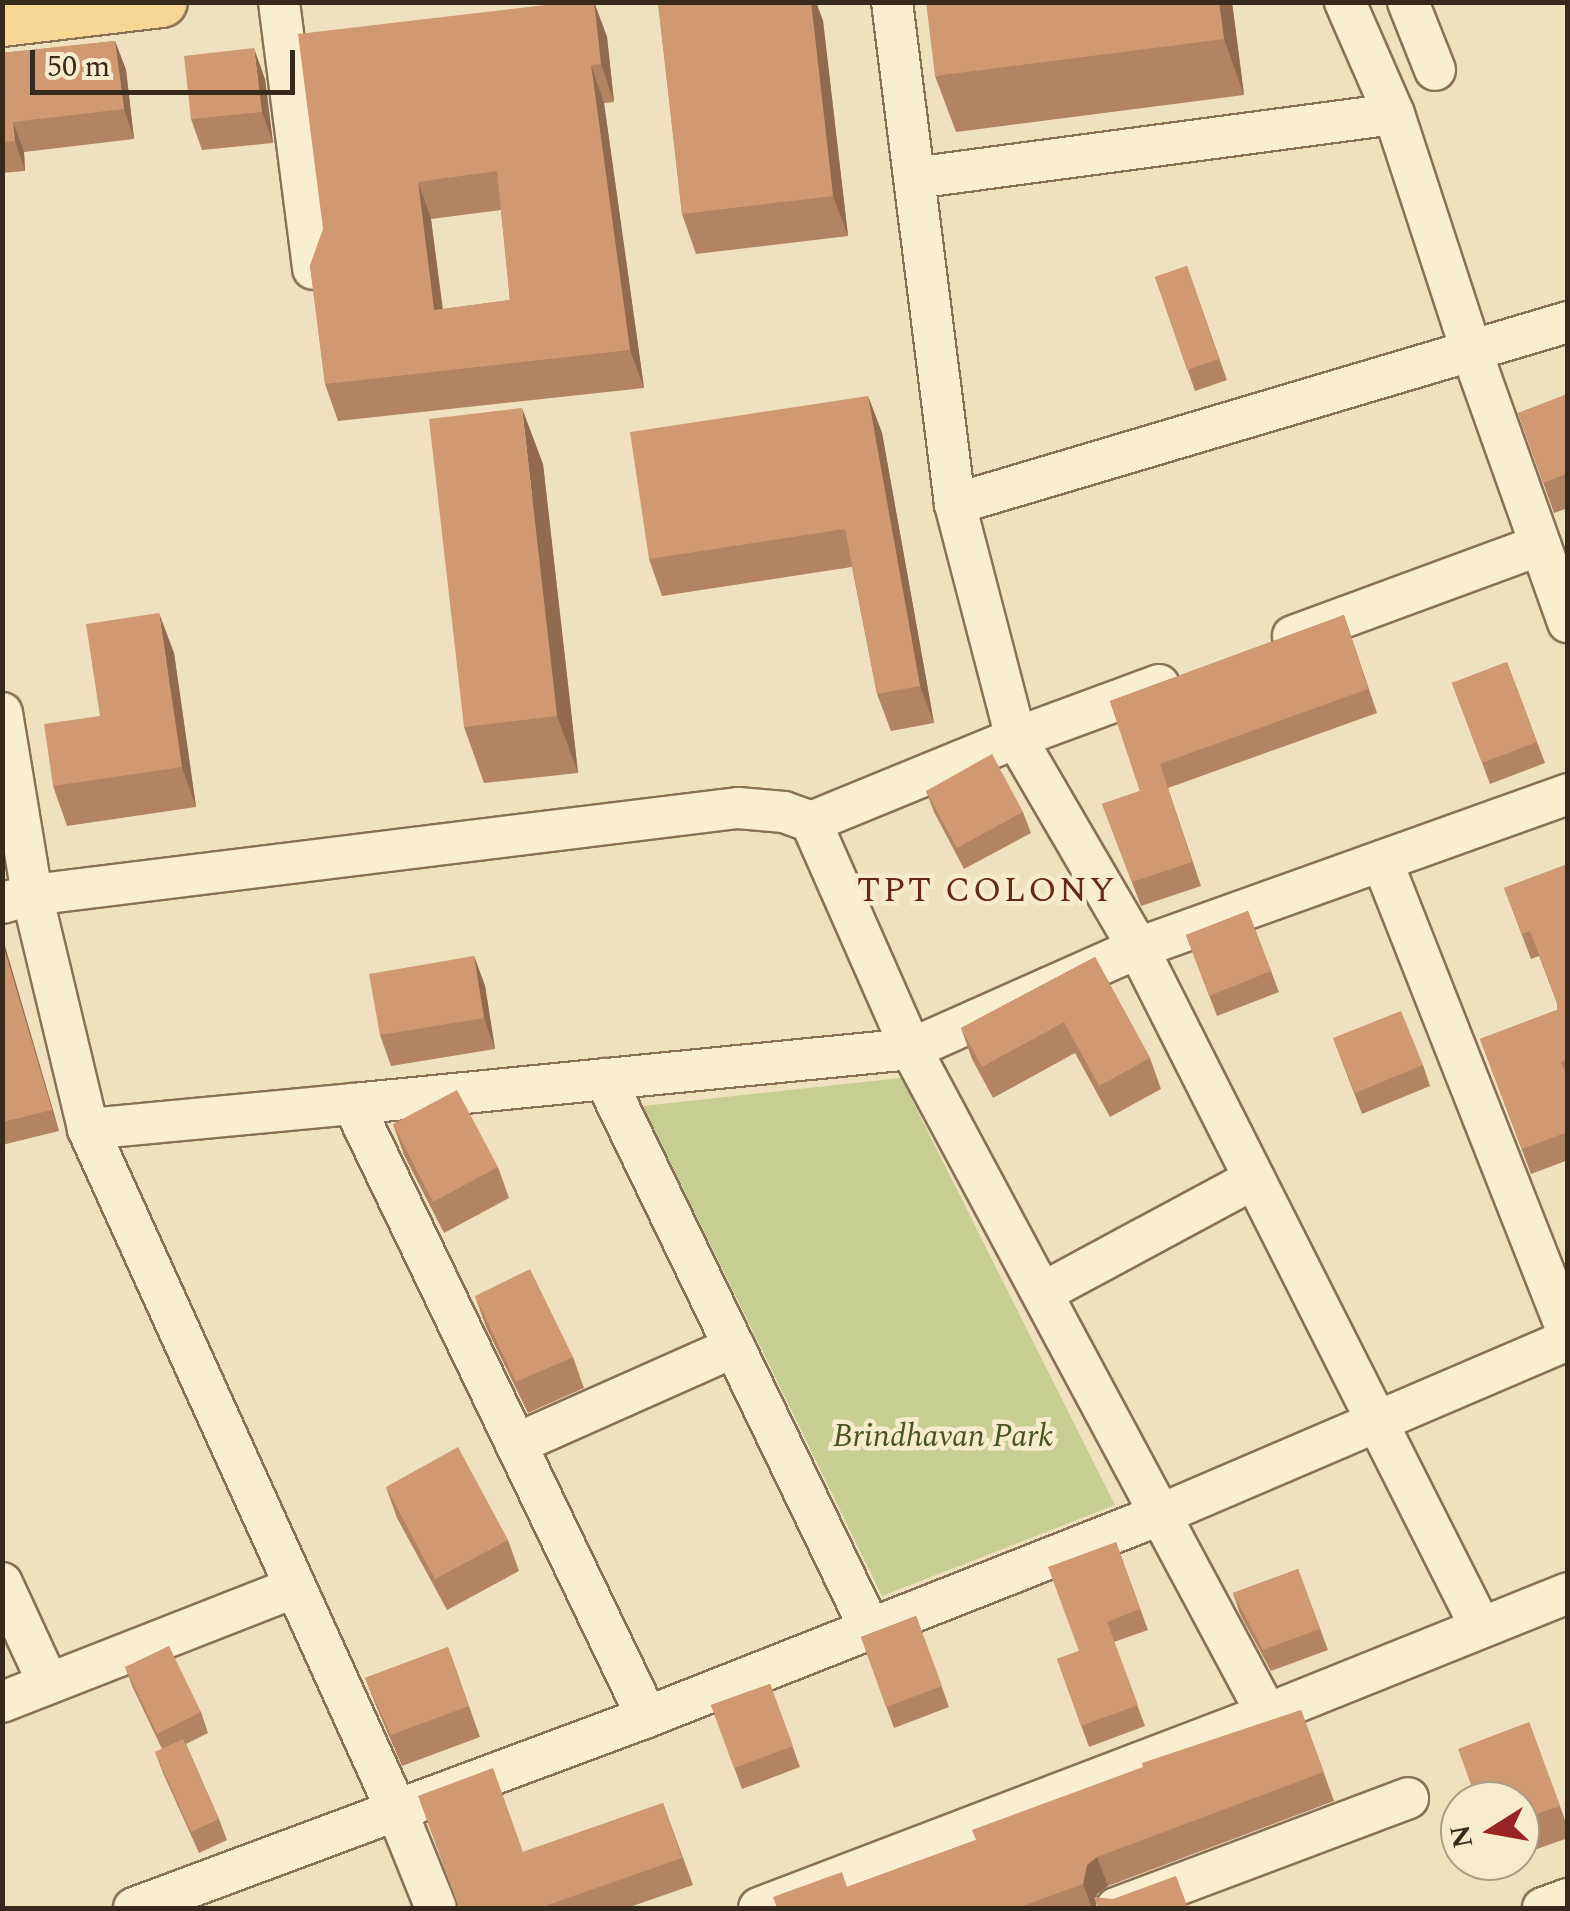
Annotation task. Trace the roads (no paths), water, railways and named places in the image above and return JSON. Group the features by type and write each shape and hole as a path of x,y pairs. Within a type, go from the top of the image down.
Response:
{"main road":[{"path":"2,21 162,2"}],"street":[{"path":"279,2 313,270"},
{"path":"892,2 954,504 1016,738 1138,948 1480,1626"},
{"path":"1345,2 1394,114 1470,350 1568,622"},
{"path":"1408,2 1435,70"},
{"path":"914,178 1394,114"},
{"path":"954,504 1568,322"},
{"path":"1259,648 1540,545"},
{"path":"17,899 738,808 784,812 811,822 1016,738 1203,669"},
{"path":"2,713 17,899 88,1130 396,1809 436,1908"},
{"path":"88,1130 911,1049 1138,948 1568,794"},
{"path":"811,822 911,1049 1267,1714"},
{"path":"134,1908 648,1717 1159,1515 1568,1337 1382,861"},
{"path":"605,1079 870,1629"},
{"path":"352,1104 648,1717"},
{"path":"1042,1293 1254,1179"},
{"path":"516,1444 734,1347"},
{"path":"2,1583 48,1683"},
{"path":"2,1702 293,1588"},
{"path":"759,1908 1267,1714 1568,1593"},
{"path":"1116,1908 1408,1798"},
{"path":"1542,1908 1568,1899"}],"district":[{"name":"TPT COLONY","path":"987,891"}],"park label":[{"name":"Brindhavan Park","path":"943,1437"}]}
